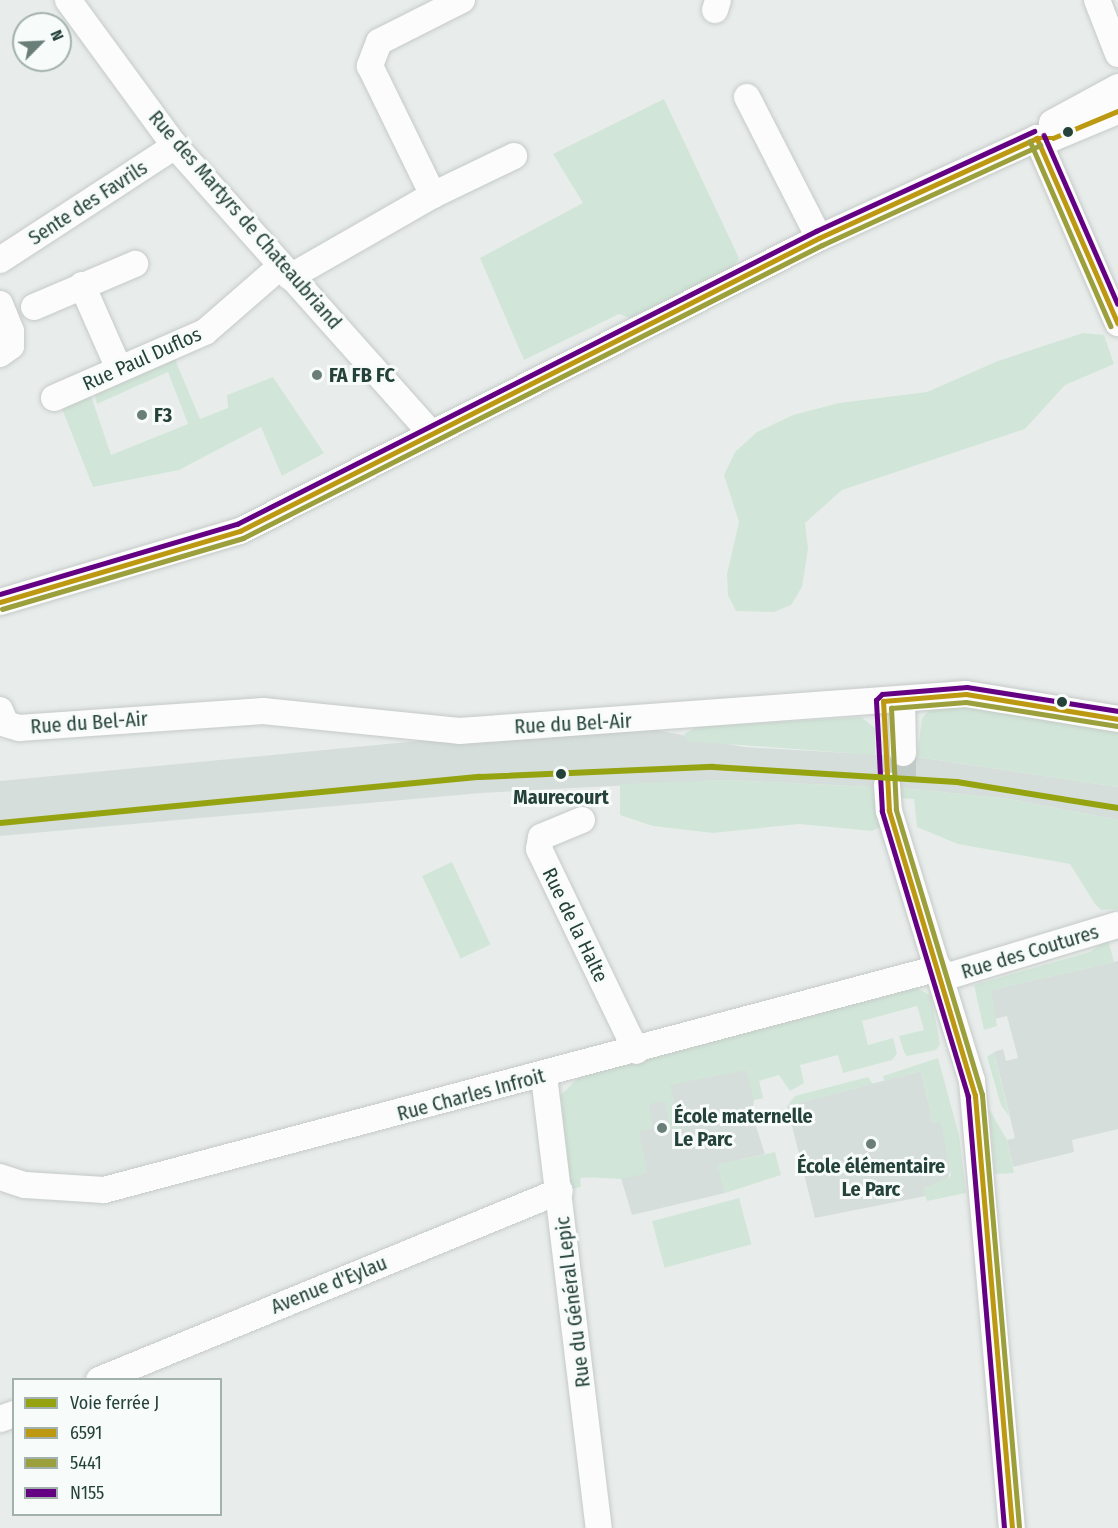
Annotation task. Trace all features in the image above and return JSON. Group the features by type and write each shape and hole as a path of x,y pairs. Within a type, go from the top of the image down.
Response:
{"street":[{"name":"Rue des Martyrs de Chateaubriand","path":"68,0 175,146 430,432"},
{"path":"433,195 370,66 379,42 462,0"},
{"path":"1097,0 1118,54"},
{"path":"0,602 240,531 430,432 819,238 1037,138 1055,121 1118,87"},
{"path":"747,97 819,238"},
{"path":"1037,138 1053,138 1118,111"},
{"path":"1037,138 1118,323"},
{"name":"Sente des Favrils","path":"0,260 175,146"},
{"name":"Rue Paul Duflos","path":"54,398 205,332 286,272 433,195 514,156"},
{"path":"34,307 135,264"},
{"path":"82,285 119,369"},
{"path":"0,304 11,338 11,346 0,354"},
{"name":"Rue du Bel-Air","path":"0,710 6,724 19,728 264,711 459,731 980,695 1118,719"},
{"path":"892,700 894,753"},
{"path":"895,786 903,849 972,1080 978,1120 1012,1528"},
{"name":"Rue de la Halte","path":"582,820 541,837 539,849 636,1051"},
{"name":"Rue des Coutures","path":"940,973 1118,926"},
{"name":"Rue Charles Infroit","path":"0,1177 25,1185 104,1190 940,973"},
{"name":"Rue du Général Lepic","path":"544,1076 560,1191 599,1528"},
{"name":"Avenue d'Eylau","path":"104,1378 560,1191"}],"shaded area":[{"path":"646,728 744,747 917,757 1118,787 1118,820 1009,799 913,789 727,780 481,793 0,836 0,781 449,738"},
{"path":"1118,961 1118,1129 1072,1140 1074,1152 1013,1167 1007,1140 1015,1138 994,1052 1003,1049 1006,1061 1018,1058 1007,1016 995,1019 991,990"},
{"name":"École maternelle Le Parc","path":"746,1032 763,1098 754,1100 752,1114 765,1154 718,1165 725,1193 632,1215 620,1175 580,1178 581,1187 565,1132 561,1095"},
{"name":"École élémentaire Le Parc","path":"921,1071 933,1123 941,1121 951,1166 947,1183 924,1188 926,1196 815,1218 787,1106"}],"green space":[{"path":"664,99 739,258 729,273 630,318 619,314 524,360 480,258 583,203 553,154"},
{"path":"1083,333 1104,335 1114,364 1065,385 1025,429 842,490 805,523 808,549 802,587 791,605 774,612 736,611 728,595 727,574 739,522 724,475 735,452 757,432 793,415 839,403 927,392 998,361"},
{"path":"174,357 200,419 228,408 227,395 273,377 324,453 282,476 261,427 179,470 93,487 61,406 89,390 111,455 188,424 168,372 97,404 93,388"},
{"path":"961,707 1118,730 1118,787 917,757 922,718 932,708"},
{"path":"861,717 875,728 875,755 687,741 684,734 697,727"},
{"path":"727,780 913,789 1009,799 1118,820 1118,909 1101,910 1070,864 958,844 917,827 914,799 874,796 883,825 872,831 799,824 713,833 653,826 620,815 620,784"},
{"path":"452,862 490,944 461,958 422,876"},
{"path":"1108,939 1114,962 991,990 997,1026 984,1030 974,985 1090,952"},
{"path":"917,988 931,996 940,1044 936,1050 907,1056 904,1052 899,1036 924,1030 917,1006 862,1021 868,1045 893,1038 897,1054 892,1060 843,1073 838,1055 800,1065 804,1083 790,1091 779,1075 759,1081 763,1098 754,1100 746,1070 670,1085 680,1129 671,1131 665,1101 649,1104 653,1128 639,1132 647,1173 621,1179 585,1177 579,1179 581,1187 571,1189 561,1095 581,1075"},
{"path":"994,1052 1009,1116 1001,1105 987,1057"},
{"path":"938,1058 959,1135 966,1193 927,1201 923,1189 951,1176 941,1122 933,1123 921,1071 884,1081 883,1076"},
{"path":"868,1077 873,1084 787,1106 795,1096"},
{"path":"989,1109 1007,1140 1014,1173 995,1174"},
{"path":"775,1152 781,1175 725,1193 717,1165"},
{"path":"739,1198 751,1244 664,1268 652,1221"}],"tunnel":[{"path":"903,753 903,786"}],"rail line":[{"name":"J","path":"0,823 480,777 713,767 957,782 1118,808"}],"transit line":[{"name":"6591","path":"0,602 240,531 819,238 1037,138 1053,138 1118,111"},
{"name":"N155","path":"0,594 237,524 816,231 1034,131"},
{"name":"N155","path":"1044,135 1118,304"},
{"name":"6591","path":"1037,138 1118,323"},
{"name":"5441","path":"1030,141 1111,326"},
{"name":"5441","path":"2,609 243,538 822,245 1040,145"},
{"name":"N155","path":"1004,1528 968,1097 882,812 876,700 882,694 967,687 1118,711"},
{"name":"6591","path":"1012,1528 975,1096 889,811 883,701 966,694 1118,719"},
{"name":"5441","path":"1019,1527 982,1095 896,810 891,708 966,702 1117,726"}],"place":[{"name":"FA FB FC","path":"317,375"},
{"name":"F3","path":"142,415"},
{"name":"Maurecourt","path":"561,774"},
{"name":"École maternelle Le Parc","path":"662,1128"},
{"name":"École élémentaire Le Parc","path":"871,1144"}]}
